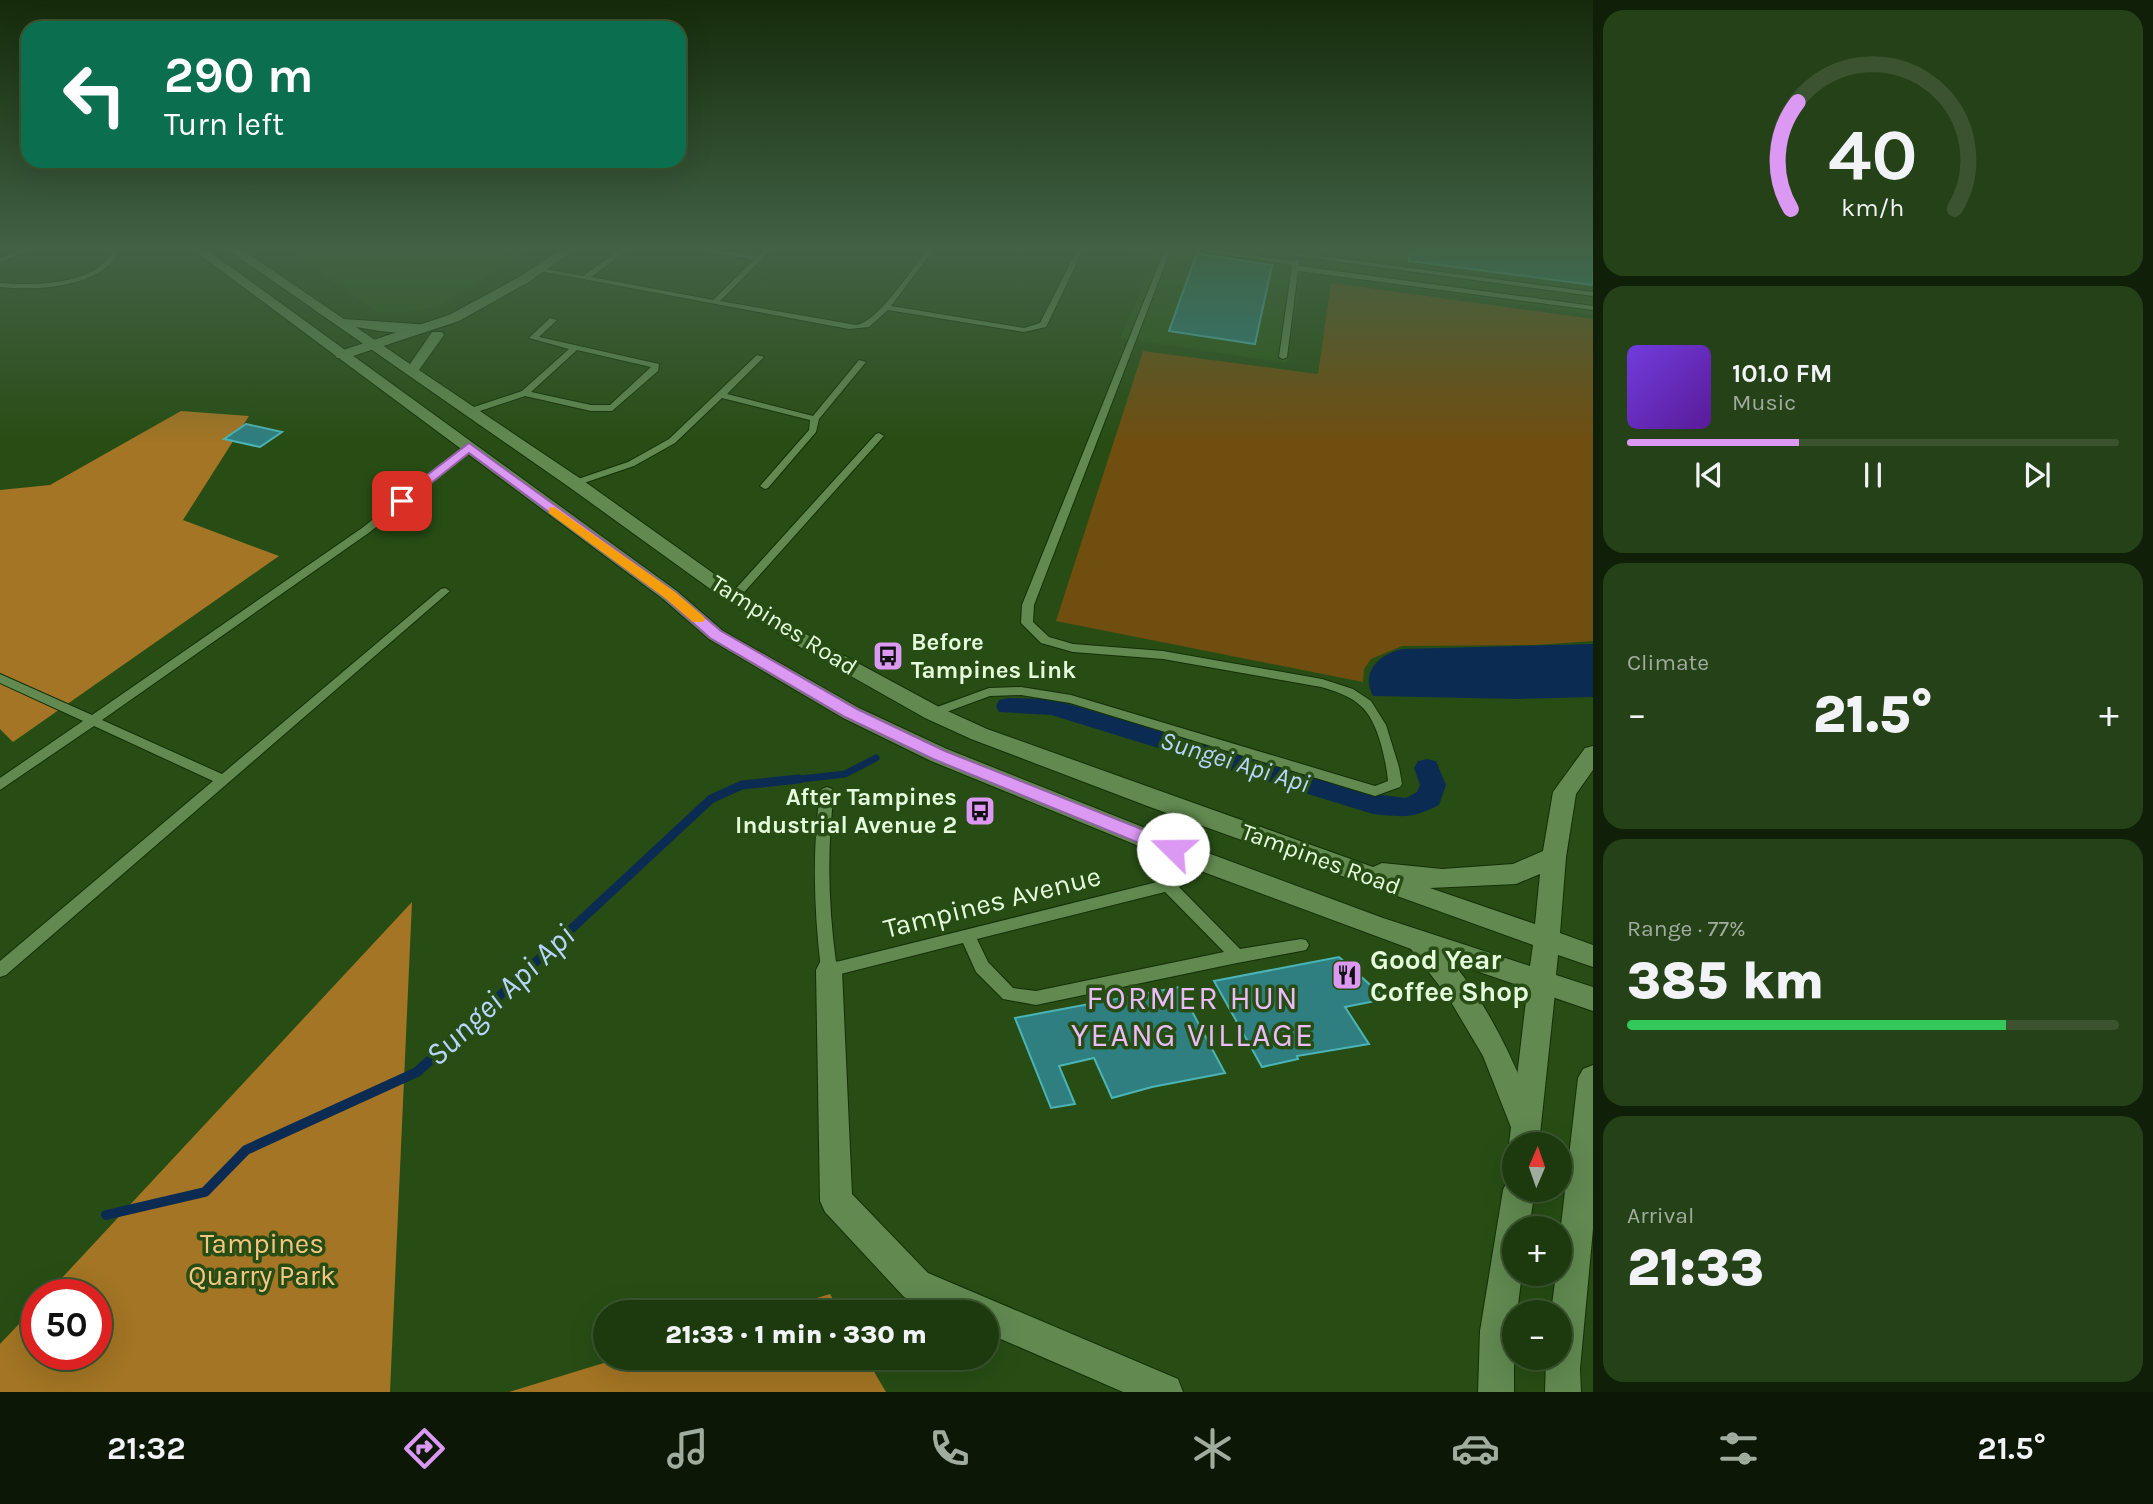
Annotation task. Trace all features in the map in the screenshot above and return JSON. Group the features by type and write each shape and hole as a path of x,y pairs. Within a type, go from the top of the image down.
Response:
{"main road":[{"name":"Tampines Road","path":"286,314 670,595 716,635 851,713 939,755 1199,860 1420,941 1593,999"},
{"name":"Tampines Road","path":"330,314 411,373 575,483 734,597 810,645 933,713 1004,744 1593,956"},
{"path":"346,358 478,320 487,314"},
{"path":"340,321 432,332"},
{"path":"411,373 432,332"},
{"path":"1525,1132 1554,857 1565,792 1593,754"},
{"path":"1353,870 1443,879 1506,875 1516,874 1554,857"},
{"path":"1420,941 1458,989 1495,1050 1524,1132"},
{"path":"829,970 836,1201 916,1285 951,1300"},
{"path":"1563,1392 1562,1369 1591,1120 1593,1078"},
{"path":"1496,1392 1497,1331 1517,1202"},
{"path":"999,1321 1165,1392"}],"lane":[{"path":"780,314 849,327 869,324 878,314"},
{"path":"927,314 1035,329 1043,325 1048,314"},
{"path":"933,713 989,692 1034,693 1071,699 1376,791 1395,784 1394,765 1371,709 1348,691 1322,683 1163,654 1073,648 1045,640 1027,623 1028,605 1142,314"},
{"path":"1283,357 1289,314"},
{"path":"525,393 592,408 612,408 654,371 656,366 533,338 553,320"},
{"path":"468,412 525,393 575,348"},
{"path":"575,483 631,464 673,441 760,357"},
{"path":"765,486 813,430 815,419 862,362"},
{"path":"722,395 815,419"},
{"path":"734,597 879,436"},
{"path":"0,785 366,530 469,447"},
{"path":"0,970 444,591"},
{"path":"0,678 223,780"},
{"path":"827,792 820,842 820,903 829,970"},
{"name":"Tampines Avenue","path":"829,970 1168,885 1190,875 1199,860"},
{"path":"1168,885 1237,956"},
{"path":"967,935 982,967 1009,994 1036,998 1301,945"}],"shaded area":[{"path":"1131,314 1295,314 1287,363 1120,338"},
{"path":"1327,314 1556,314 1593,319 1593,641 1535,645 1402,646 1371,659 1364,669 1363,682 1056,621 1143,351 1318,374"}],"green space":[{"path":"181,411 249,416 183,520 279,556 13,742 0,729 0,490 50,485"},
{"name":"Tampines Quarry Park","path":"412,902 390,1392 0,1392 0,1344 21,1322 21,1370 112,1370 112,1279 61,1279"},
{"path":"830,1294 834,1300 810,1300"},
{"path":"593,1366 593,1370 873,1370 886,1392 509,1392"}],"water":[{"path":"1593,644 1593,697 1516,699 1373,696 1370,687 1370,672 1374,665 1386,655 1402,649"}],"building":[{"path":"1175,314 1261,314 1255,344 1169,331"},
{"path":"246,424 282,432 260,447 224,439"},
{"path":"1339,957 1386,999 1345,1007 1369,1044 1297,1056 1298,1059 1262,1067 1214,981"},
{"path":"1179,987 1225,1073 1112,1098 1094,1058 1059,1066 1075,1104 1051,1108 1015,1018"}],"waterway":[{"name":"Sungei Api Api","path":"1008,706 1052,707 1373,804 1409,808 1429,798 1433,785 1427,768"},
{"name":"Sungei Api Api","path":"783,781 845,774 876,758"},
{"name":"Sungei Api Api","path":"438,1053 711,799 742,785 799,779"},
{"name":"Sungei Api Api","path":"106,1215 205,1192 246,1150 417,1072 440,1051"}],"slow traffic":[{"path":"554,511 670,595 698,619"}],"place":[{"name":"Before Tampines Link","path":"888,656"},
{"name":"After Tampines Industrial Avenue 2","path":"980,811"},
{"name":"Good Year Coffee Shop","path":"1347,975"}],"district":[{"name":"FORMER HUN YEANG VILLAGE","path":"1193,1016"}],"route":[{"path":"402,501 469,447 670,595 716,635 851,713 939,755 1173,849"}]}
